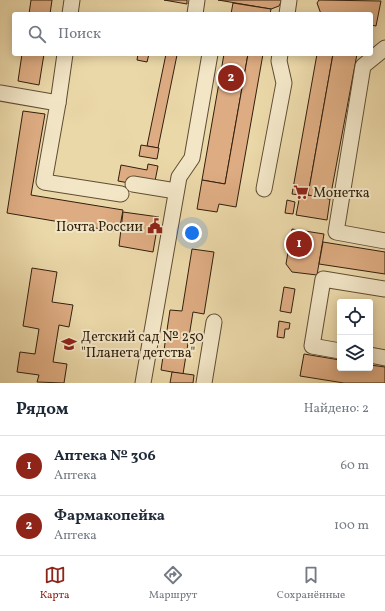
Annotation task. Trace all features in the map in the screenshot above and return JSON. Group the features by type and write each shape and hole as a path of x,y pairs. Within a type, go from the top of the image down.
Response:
{"lane":[{"path":"70,12 72,0"},
{"path":"196,12 197,0"},
{"path":"287,12 289,0"},
{"path":"385,48 363,66 336,232 385,241"},
{"path":"65,56 44,182 121,194"},
{"path":"143,383 176,191 179,177 192,158 210,56"},
{"path":"264,188 284,83 279,61 280,56"},
{"path":"0,93 58,103"},
{"path":"133,184 176,191"},
{"path":"337,350 312,346 323,279 385,289"},
{"path":"204,383 214,322"},
{"path":"373,356 385,358"}],"building":[{"path":"31,0 52,0 50,12 29,12"},
{"path":"164,0 187,0 187,4"},
{"path":"218,0 282,0 279,6 271,9"},
{"path":"319,0 381,1 376,26 373,25 373,12 320,12 317,3"},
{"path":"233,3 271,9 270,12 231,12"},
{"path":"22,56 44,56 39,85 18,81"},
{"path":"138,56 148,56 147,62 137,60"},
{"path":"166,56 177,56 158,148 147,146"},
{"path":"224,56 248,56 225,184 202,180"},
{"path":"248,56 263,56 236,207 219,204 217,212 197,209 202,180 225,184"},
{"path":"317,56 333,56 308,195 330,199 327,220 296,215 300,195 292,194"},
{"path":"333,56 357,56 330,199 308,195"},
{"path":"23,111 45,114 31,195 123,210 119,232 7,213"},
{"path":"141,145 159,148 157,159 139,156"},
{"path":"148,164 158,166 155,181 130,177 129,183 118,181 121,165 147,170"},
{"path":"287,200 295,202 293,214 285,213"},
{"path":"123,212 159,217 153,252 119,246"},
{"path":"292,229 324,234 317,275 292,272 286,264"},
{"path":"323,242 385,252 385,274 319,264"},
{"path":"192,249 214,252 204,314 193,312 183,374 161,370 170,310 182,311"},
{"path":"32,268 57,272 52,302 73,305 69,327 59,325 53,362 67,364 64,383 37,382 39,375 17,372 20,352 35,354 39,329 23,326"},
{"path":"284,287 295,289 291,313 280,311"},
{"path":"279,321 290,323 289,329 285,329 284,338 277,337"},
{"path":"304,354 337,360 337,371 373,371 373,365 385,367 385,383 344,383 300,376"},
{"path":"172,372 194,375 193,383 170,383"}],"place":[{"name":"Фармакопейка","path":"231,78"},
{"name":"Монетка","path":"301,192"},
{"name":"Почта России","path":"155,226"},
{"name":"Аптека № 306","path":"299,244"},
{"name":"Детский сад № 250 \"Планета детства\"","path":"69,344"}]}
